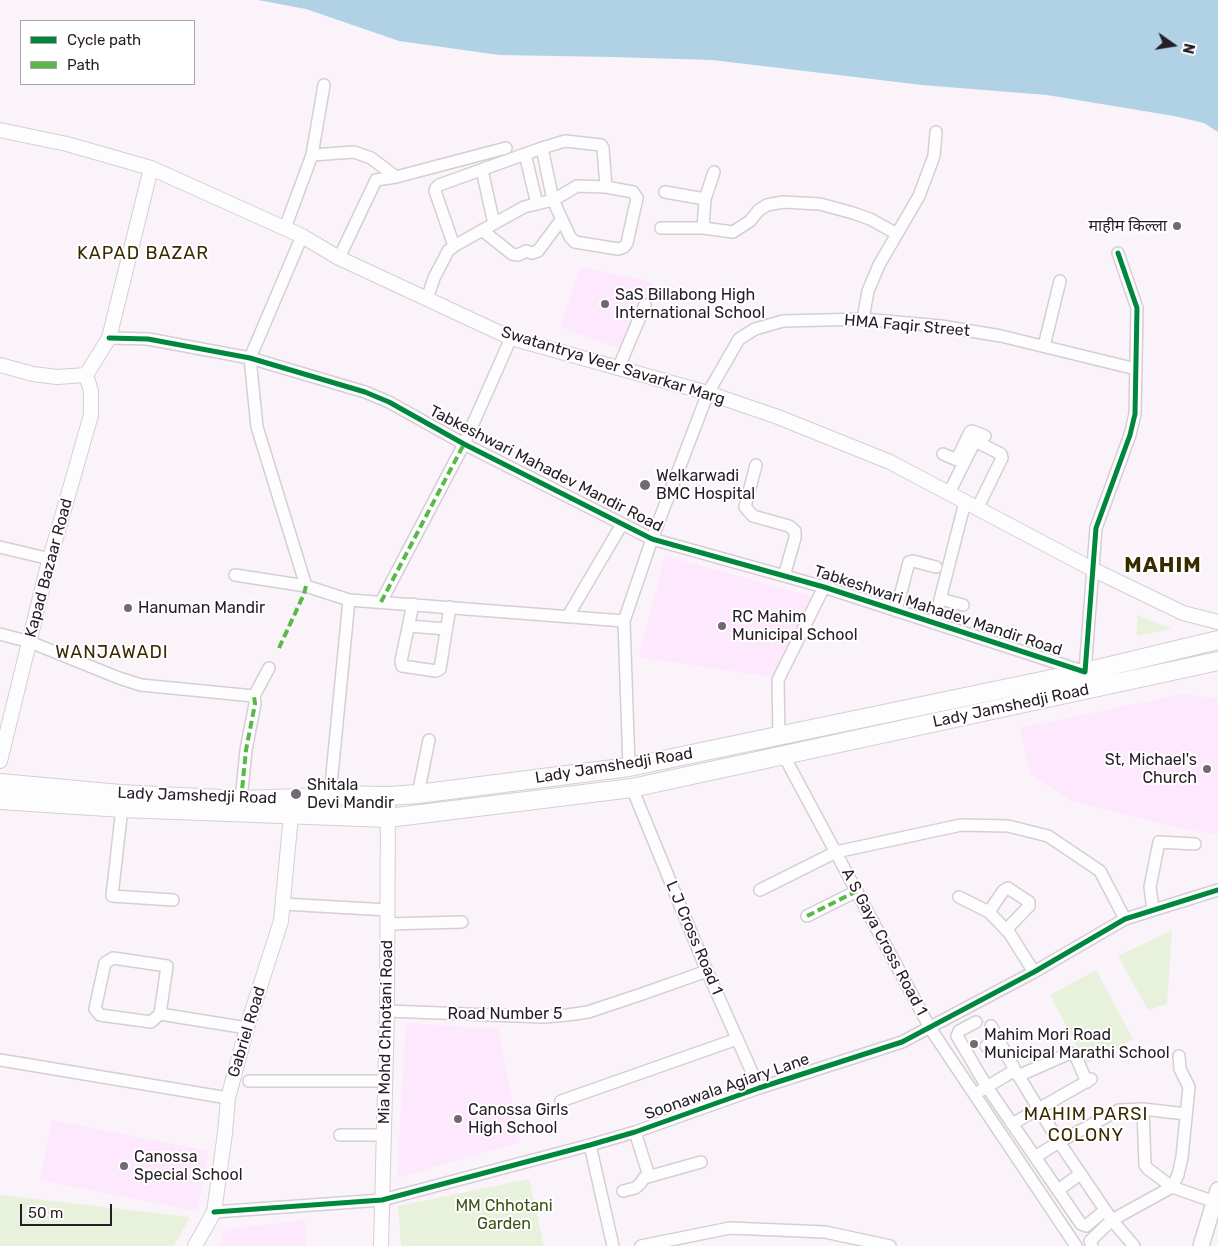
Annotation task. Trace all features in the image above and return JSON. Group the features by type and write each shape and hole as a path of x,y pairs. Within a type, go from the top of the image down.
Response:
{"main road":[{"name":"Lady Jamshedji Road","path":"0,783 120,794 241,800 300,798 330,794 388,796 418,794 629,767 1085,672 1218,640"},
{"name":"Lady Jamshedji Road","path":"0,800 122,808 388,818 632,788 1218,661"},
{"path":"1201,1246 1216,1196"}],"street":[{"path":"285,228 312,156 324,85"},
{"name":"Swatantrya Veer Savarkar Marg","path":"0,130 67,144 151,168 302,236 339,258 511,338 708,393 778,417 890,462 1092,569 1183,613 1218,622"},
{"path":"863,319 868,291 879,265 919,196 934,156 936,132"},
{"path":"454,246 435,191 439,185 542,148 574,140 601,145 603,148 606,187"},
{"path":"339,258 376,180 396,177 506,148"},
{"path":"427,299 434,278 448,251 454,246 524,207 553,200 577,186 606,187 633,192 637,198 627,243 624,247 618,249 575,242 570,238 553,200 542,148"},
{"path":"312,156 354,152 371,158 396,177"},
{"path":"525,154 537,204"},
{"path":"0,365 33,374 57,377 86,374 109,338 151,168"},
{"path":"482,170 494,224"},
{"path":"703,228 705,199 714,172"},
{"path":"665,192 705,199"},
{"path":"661,228 703,228 733,232 750,221 759,210 767,205 783,202 820,204 853,213 870,219 897,234"},
{"path":"482,230 512,254 518,255 526,251 532,253 538,251 561,220"},
{"path":"302,236 250,358 257,427 306,586"},
{"path":"1085,672 1096,528 1134,425 1137,308 1118,253"},
{"path":"1044,346 1060,281"},
{"path":"618,369 645,304"},
{"name":"HMA Faqir Street","path":"624,621 652,539 708,393 739,338 755,329 783,321 863,319 941,326 1001,336 1136,369"},
{"name":"Tabkeshwari Mahadev Mandir Road","path":"109,338 148,339 250,358 364,392 389,402 464,444 652,539 824,587 1085,672"},
{"path":"381,602 464,444 511,338"},
{"name":"Kapad Bazaar Road","path":"0,761 50,559 91,415 91,391 86,374"},
{"path":"946,492 957,460 970,432 972,431 984,436"},
{"path":"934,623 971,505 1002,458 1001,454 979,443 974,443 946,492"},
{"path":"942,454 957,460"},
{"path":"756,464 745,507 753,516 789,526 795,531 795,538 784,576"},
{"path":"568,616 622,524"},
{"path":"0,548 50,559"},
{"path":"896,611 910,561 936,567"},
{"path":"235,575 306,586 349,600 624,621 629,767"},
{"path":"779,735 778,680 824,587"},
{"path":"940,599 963,604"},
{"path":"330,794 349,600"},
{"path":"413,604 402,666 436,672 440,669 450,607"},
{"path":"409,626 446,629"},
{"path":"0,634 30,642 141,685 254,696"},
{"path":"241,800 246,750 255,704 254,696 269,668"},
{"path":"418,794 429,740"},
{"name":"A S Gaya Cross Road 1","path":"784,756 930,1028 1076,1246"},
{"name":"L J Cross Road 1","path":"632,788 758,1088"},
{"name":"Mia Mohd Chhotani Road","path":"381,1246 387,1011 388,796"},
{"path":"122,808 112,896 173,900"},
{"name":"Gabriel Road","path":"195,1246 214,1212 228,1098 247,1028 281,921 291,815"},
{"path":"760,890 836,852 961,824 1008,826 1048,836 1100,871 1125,919"},
{"path":"1153,910 1150,887 1160,842 1195,844"},
{"path":"989,912 1003,891 1008,888 1029,902 1029,906 1006,930"},
{"name":"Soonawala Agiary Lane","path":"214,1212 382,1200 635,1132 758,1088 902,1042 1034,972 1125,919 1218,890"},
{"path":"807,916 857,892"},
{"path":"959,896 989,912 1006,930 1034,972"},
{"path":"283,904 388,917 462,922"},
{"path":"113,958 167,966 160,1014 151,1022 100,1015 95,1009 105,963 113,958"},
{"name":"Road Number 5","path":"387,1011 544,1017 567,1015 588,1012 707,970"},
{"path":"160,1014 247,1028"},
{"path":"976,1022 959,1031 957,1036 987,1087 1012,1124 1083,1225 1088,1225 1104,1211"},
{"path":"991,1026 1038,1109 1079,1175 1104,1211 1134,1246"},
{"path":"561,1101 737,1039"},
{"path":"986,1046 998,1040"},
{"path":"974,1094 1017,1073 1070,1053 1075,1055 1089,1080 1012,1124"},
{"path":"1092,1246 1090,1241 1112,1220 1172,1187 1178,1175 1182,1157 1189,1087 1180,1069 1179,1056"},
{"path":"0,1060 228,1098"},
{"path":"248,1081 385,1081"},
{"path":"1035,1157 1119,1110 1143,1109 1186,1114"},
{"path":"1143,1109 1145,1165 1148,1169 1172,1187 1216,1196"},
{"path":"635,1132 649,1176"},
{"path":"340,1135 384,1135"},
{"path":"590,1145 613,1246"},
{"path":"624,1191 635,1188 644,1178 649,1176 701,1162"},
{"path":"1058,1190 1079,1175"},
{"path":"641,1246 730,1228 825,1232 890,1246"}],"shaded area":[{"name":"SaS Billabong High International School","path":"581,267 653,282 622,349 560,327"},
{"name":"RC Mahim Municipal School","path":"665,556 812,596 772,677 639,657"},
{"path":"1182,694 1218,699 1218,834 1189,830 1069,800 1030,774 1020,728"},
{"name":"Canossa Girls High School","path":"406,1023 498,1029 520,1142 397,1178"},
{"name":"Canossa Special School","path":"52,1120 209,1151 197,1211 40,1180"},
{"path":"305,1220 306,1246 219,1246 226,1229"}],"green space":[{"path":"1137,615 1172,629 1137,636"},
{"path":"1172,930 1167,1004 1148,1010 1118,956"},
{"path":"1096,970 1133,1039 1086,1064 1050,995"},
{"name":"MM Chhotani Garden","path":"529,1179 544,1246 401,1246 398,1206"},
{"path":"0,1195 190,1217 174,1246 0,1246"}],"water":[{"path":"258,0 1218,0 1218,132 1204,123 1174,116 1047,95 922,85 712,60 499,55 399,41 306,9"}],"marked path":[{"path":"381,602 464,444"},
{"path":"279,648 306,586"},
{"path":"241,800 246,750 255,704 254,696"},
{"path":"807,916 857,891"}],"cycle path":[{"path":"109,338 148,339 250,358 365,392 389,402 464,444 652,539 824,587 1085,672 1096,528 1130,435 1135,414 1137,308 1118,253"},
{"path":"214,1212 382,1200 635,1132 759,1088 902,1042 1034,972 1125,919 1218,890"}],"place":[{"name":"माहीम किल्ला","path":"1177,226"},
{"name":"SaS Billabong High International School","path":"605,304"},
{"name":"Welkarwadi BMC Hospital","path":"645,485"},
{"name":"Hanuman Mandir","path":"128,608"},
{"name":"RC Mahim Municipal School","path":"722,626"},
{"name":"St, Michael's Church","path":"1207,769"},
{"name":"Shitala Devi Mandir","path":"296,794"},
{"name":"Mahim Mori Road Municipal Marathi School","path":"974,1044"},
{"name":"Canossa Girls High School","path":"458,1119"},
{"name":"Canossa Special School","path":"124,1166"}],"district":[{"name":"KAPAD BAZAR","path":"143,254"},
{"name":"MAHIM","path":"1163,566"},
{"name":"WANJAWADI","path":"112,653"},
{"name":"MAHIM PARSI COLONY","path":"1086,1125"}]}
